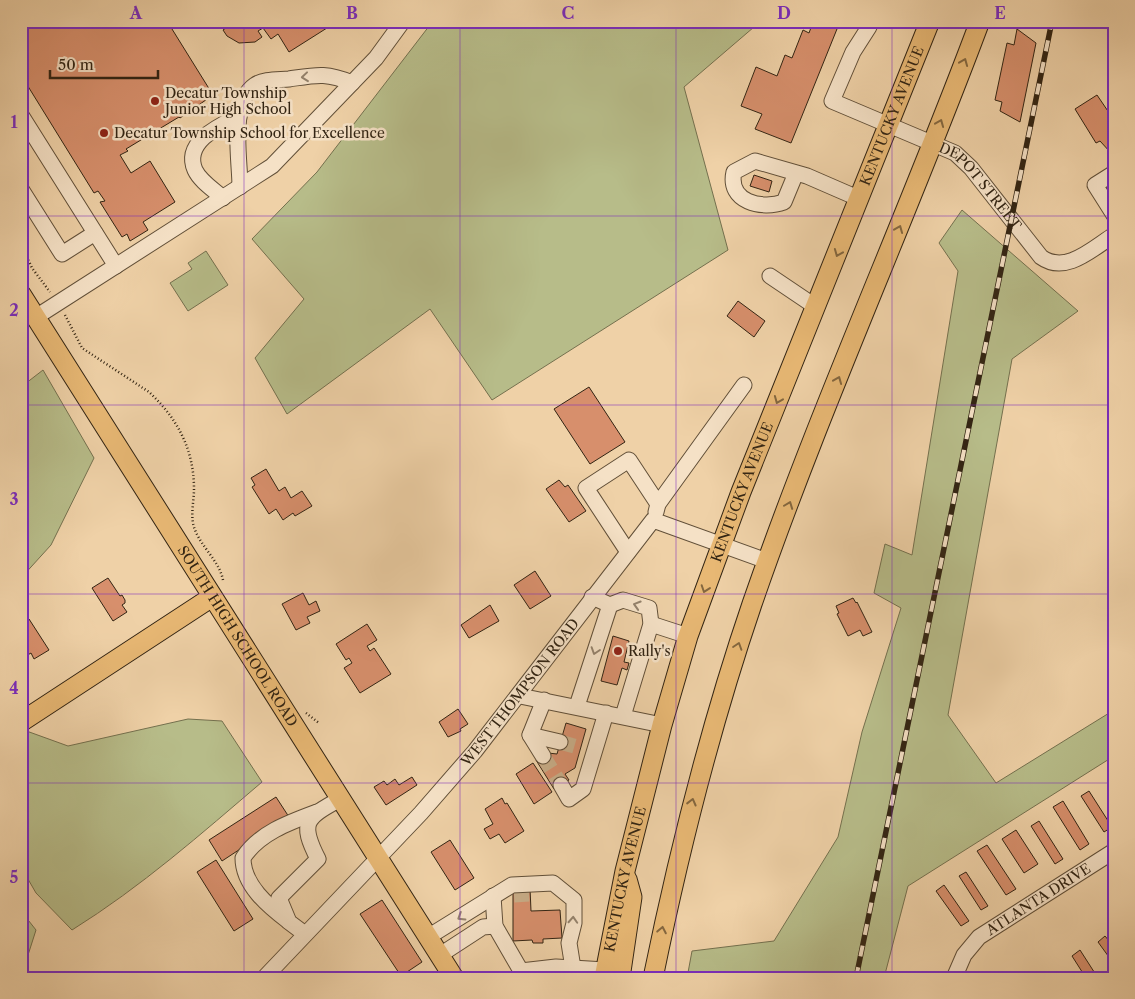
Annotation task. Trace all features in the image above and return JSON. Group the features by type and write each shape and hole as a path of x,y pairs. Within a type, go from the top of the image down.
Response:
{"main road":[{"name":"KENTUCKY AVENUE","path":"609,975 632,897 625,871 662,725 688,636 722,544 930,21"},
{"path":"653,978 665,916 701,766 768,562 980,21"},
{"name":"SOUTH HIGH SCHOOL ROAD","path":"21,294 218,592 340,799 454,978"},
{"path":"21,722 218,592"}],"street":[{"path":"36,317 272,166 376,58 403,21"},
{"name":"DEPOT STREET","path":"866,21 869,27 867,33 853,52 832,101 888,127 955,153 966,162 1041,257 1058,264 1076,259 1114,235"},
{"path":"240,187 239,116 247,91 257,83 332,74 352,83"},
{"path":"21,116 116,266"},
{"path":"223,198 195,171 192,156 198,144 213,129 239,116"},
{"path":"796,173 860,199"},
{"path":"1111,204 1095,185 1114,173"},
{"path":"21,189 62,254 95,233"},
{"path":"770,276 816,307"},
{"name":"WEST THOMPSON ROAD","path":"264,978 453,777 520,696 592,596 653,520 658,504 744,385"},
{"path":"628,552 586,488 628,460 658,504"},
{"path":"653,520 768,562"},
{"path":"592,596 610,605 624,600 649,608 651,624 623,716"},
{"path":"577,706 610,605"},
{"path":"651,624 688,636"},
{"path":"520,696 577,706 662,725"},
{"path":"530,735 544,700"},
{"path":"561,785 569,799 584,789 588,749 606,713"},
{"path":"530,735 560,742"},
{"path":"530,735 543,756"},
{"path":"305,934 262,900 244,872 243,858 260,840 290,822 317,812 340,799"},
{"path":"289,922 279,898 318,859 308,840 306,830 317,812"},
{"name":"ATLANTA DRIVE","path":"954,978 966,952 988,930 1114,851"},
{"path":"428,937 512,885 553,882 574,900 574,923 569,943 573,968"},
{"path":"530,894 565,892"},
{"path":"493,896 514,895"},
{"path":"493,896 495,926 521,971 573,968 609,975"},
{"path":"440,955 483,927 495,926"}],"path":[{"path":"21,244 32,268 53,296"},
{"path":"64,313 82,348 149,392 175,423 190,450 193,473 193,523 197,534 221,572 218,592"}],"green space":[{"path":"433,21 761,21 684,87 728,250 492,400 430,309 287,414 255,358 304,299 252,239 317,172"},
{"path":"962,210 1078,311 1012,359 948,715 996,783 1114,710 1114,756 908,886 884,978 687,978 692,951 774,941 838,837 862,732 901,608 874,593 885,544 912,555 958,271 939,243"},
{"path":"206,251 228,285 188,311 170,283 192,269 188,263"},
{"path":"43,370 94,458 51,545 21,578 21,387"},
{"path":"188,719 222,721 262,782 146,878 72,930 36,893 21,867 21,729 68,746"},
{"path":"21,911 36,930 21,977"}],"building":[{"name":"Decatur Township School for Excellence","path":"21,21 167,21 213,95 180,118 126,149 128,151 120,155 131,173 150,161 175,202 143,222 148,230 130,241 127,234 122,237 100,202 105,201 98,191 94,193 21,75"},
{"path":"228,21 338,21 289,52 278,34 271,39 263,28 258,31 262,37 255,42 239,43 227,36 223,30 230,25"},
{"path":"819,21 831,21 839,24 791,143 755,129 762,114 741,106 756,67 777,76 785,55 792,58 803,30 809,33 813,22 818,24"},
{"path":"1026,21 1040,21 1039,27 1025,24"},
{"path":"1017,29 1036,43 1020,122 1000,111 1002,102 995,100 1007,43 1014,45"},
{"path":"1097,95 1114,120 1114,151 1111,153 1100,141 1096,143 1075,109"},
{"path":"754,175 772,181 769,192 750,186"},
{"path":"738,301 765,321 754,337 727,316"},
{"path":"589,387 625,442 590,464 554,409"},
{"path":"266,469 279,491 285,487 291,498 302,491 312,506 295,516 293,513 283,520 276,509 269,514 252,487 255,485 251,478"},
{"path":"559,480 565,487 568,485 586,511 569,522 546,489"},
{"path":"535,571 551,596 530,609 514,585"},
{"path":"108,578 120,596 122,595 125,600 125,603 122,605 127,612 113,621 92,588"},
{"path":"303,593 309,605 316,601 320,611 307,617 310,623 296,630 282,604"},
{"path":"853,598 857,602 872,632 863,636 860,630 848,636 837,614 839,613 836,606"},
{"path":"490,605 499,621 469,638 461,625"},
{"path":"29,619 49,650 34,659 31,653 21,659 21,624"},
{"path":"367,624 377,640 367,646 370,651 374,648 391,674 360,693 344,668 352,663 349,658 346,660 336,644"},
{"name":"Rally's","path":"613,636 629,641 624,662 629,663 627,670 622,668 617,685 601,681"},
{"path":"458,709 468,724 460,729 461,731 448,737 439,722"},
{"path":"566,723 586,729 575,768 565,774 569,780 554,789 536,760 548,753 557,754"},
{"path":"533,763 552,792 534,804 516,774"},
{"path":"412,777 417,785 386,805 374,787 384,781 387,785 395,779 399,785"},
{"path":"1114,785 1114,795 1109,788"},
{"path":"1089,791 1112,827 1104,832 1081,796"},
{"path":"276,797 289,817 222,861 209,840"},
{"path":"502,798 524,831 505,843 499,834 490,839 484,829 493,824 485,809"},
{"path":"1063,801 1089,844 1080,850 1053,807"},
{"path":"1039,821 1063,859 1055,864 1031,826"},
{"path":"1016,830 1038,864 1024,873 1002,839"},
{"path":"450,840 474,878 455,890 431,852"},
{"path":"987,845 1016,889 1006,895 977,851"},
{"path":"216,860 253,919 234,931 197,872"},
{"path":"966,872 988,906 981,910 959,876"},
{"path":"944,885 969,921 961,926 936,891"},
{"path":"530,888 531,911 560,910 562,938 543,939 543,943 533,943 532,940 513,941 513,889"},
{"path":"382,900 422,962 401,976 360,914"},
{"path":"1105,936 1114,947 1114,964 1098,942"},
{"path":"1080,950 1098,978 1086,978 1072,956"}],"tunnel":[{"path":"560,742 581,748"},
{"path":"543,756 561,785"},
{"path":"514,895 530,894"}],"railway":[{"path":"856,978 1052,21"}],"place":[{"name":"Decatur Township Junior High School","path":"155,101"},
{"name":"Decatur Township School for Excellence","path":"104,133"},
{"name":"Rally's","path":"618,651"}]}
